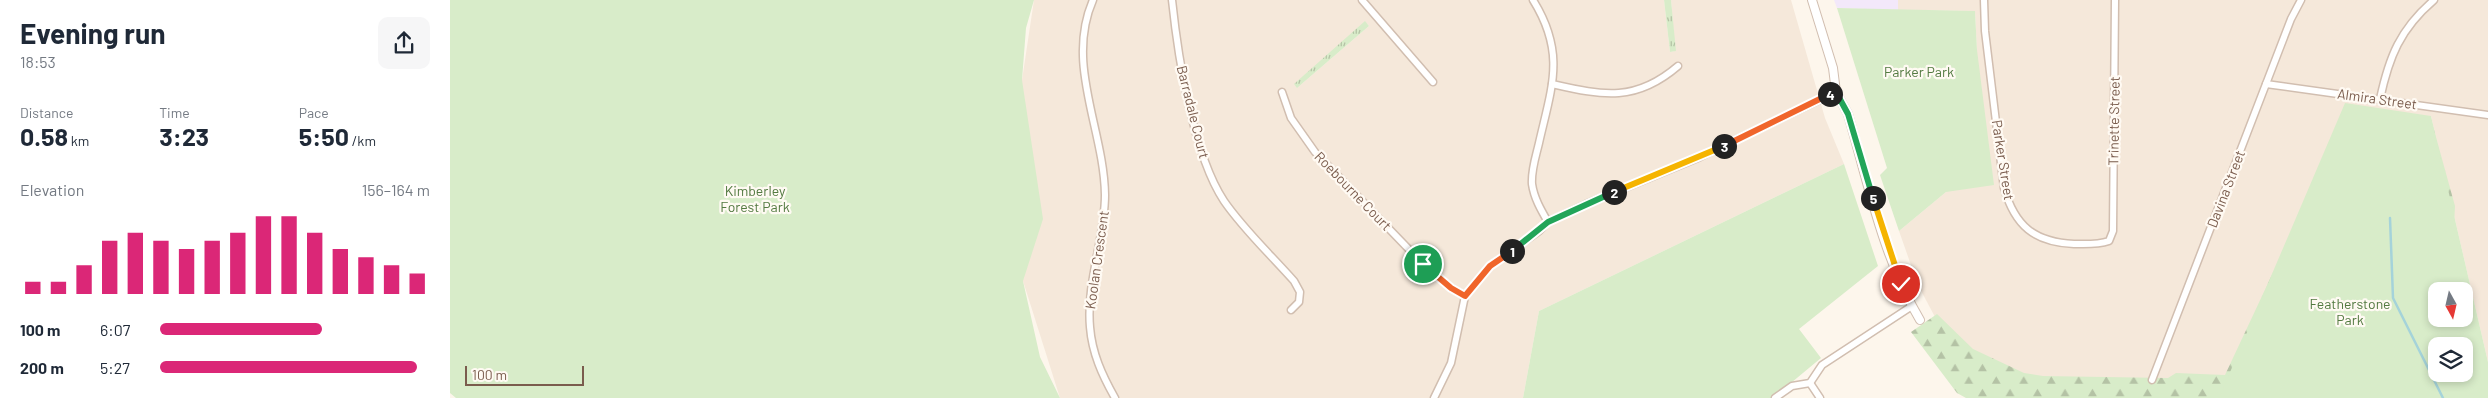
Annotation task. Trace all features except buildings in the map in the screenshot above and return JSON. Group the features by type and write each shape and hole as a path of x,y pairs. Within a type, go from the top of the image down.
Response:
{"street":[{"name":"Koolan Crescent","path":"1093,0 1088,16 1082,56 1086,90 1101,151 1105,213 1089,298 1090,324 1095,355 1114,398"},
{"name":"Barradale Court","path":"1172,0 1177,43 1204,158 1224,200 1238,219 1294,281 1300,292 1299,302 1291,310"},
{"path":"1362,0 1433,82"},
{"path":"1533,0 1550,32 1554,48 1552,84 1532,174 1536,201 1548,222"},
{"path":"1812,0 1833,68 1836,92 1848,114 1892,262 1920,320"},
{"name":"Parker Street","path":"1984,0 1985,31 2003,178 2010,207 2027,230 2044,239 2061,243 2099,244 2109,241"},
{"name":"Trinette Street","path":"2109,241 2112,231 2115,0"},
{"name":"Davina Street","path":"2152,380 2291,19 2301,0"},
{"path":"2380,99 2386,72 2398,41 2419,13 2434,0"},
{"path":"1552,84 1623,94 1637,92 1662,80 1678,66"},
{"name":"Almira Street","path":"2266,84 2488,115"},
{"name":"Roebourne Court","path":"1282,92 1291,118 1315,152 1423,264 1451,288 1465,296"},
{"path":"1434,398 1451,363 1465,296 1490,266 1539,231 1548,222 1586,204 1700,157 1836,92"},
{"path":"1810,384 1822,365 1912,306"},
{"path":"1775,398 1792,386 1810,384"},
{"path":"1810,384 1820,398"}],"shaded area":[{"path":"1034,0 1664,0 1670,52 1675,51 1671,0 1791,0 1825,118 1844,164 1539,311 1523,398 1060,398 1023,281 1022,80","holes":["1365,22 1369,26 1297,88"]},
{"path":"1834,0 1898,0 1898,10 1837,8"},
{"path":"1898,0 2488,0 2488,362 2473,297 2473,282 2469,282 2431,116 2227,381 2026,376 1967,349 1935,317 1918,285 1899,231 1946,192 1977,50 1975,11 1898,10"}],"green space":[{"name":"Kimberley Forest Park","path":"450,0 1034,0 1026,28 1022,80 1043,219 1023,281 1040,357 1060,398 456,398 450,393"},
{"path":"1664,0 1671,0 1676,51 1670,52"},
{"name":"Parker Park","path":"1837,8 1975,11 1977,50 1994,185 1946,192 1899,231 1880,175 1887,168"},
{"path":"1365,21 1369,26 1297,88 1294,84"},
{"name":"Featherstone Park","path":"2345,103 2431,116 2469,282 2428,282 2428,328 2472,328 2473,297 2488,362 2488,398 2219,398"},
{"name":"Featherstone Park","path":"2431,119 2455,206 2454,225 2435,282 2428,282 2428,328 2435,328 2436,337 2428,337 2428,382 2472,382 2488,398 1966,398 1957,393 1911,332 1937,314 1973,349 2024,373 2043,376 2168,378 2176,373 2225,375 2329,153"},
{"path":"1844,164 1878,266 1799,329 1821,358 1773,398 1523,398 1539,311"}],"waterway":[{"path":"2390,218 2393,298 2443,398"}],"route":[{"path":"1423,264 1451,288 1465,296 1490,266 1539,231 1548,222 1586,204 1700,157 1836,92 1848,114 1892,262 1901,284"}]}
